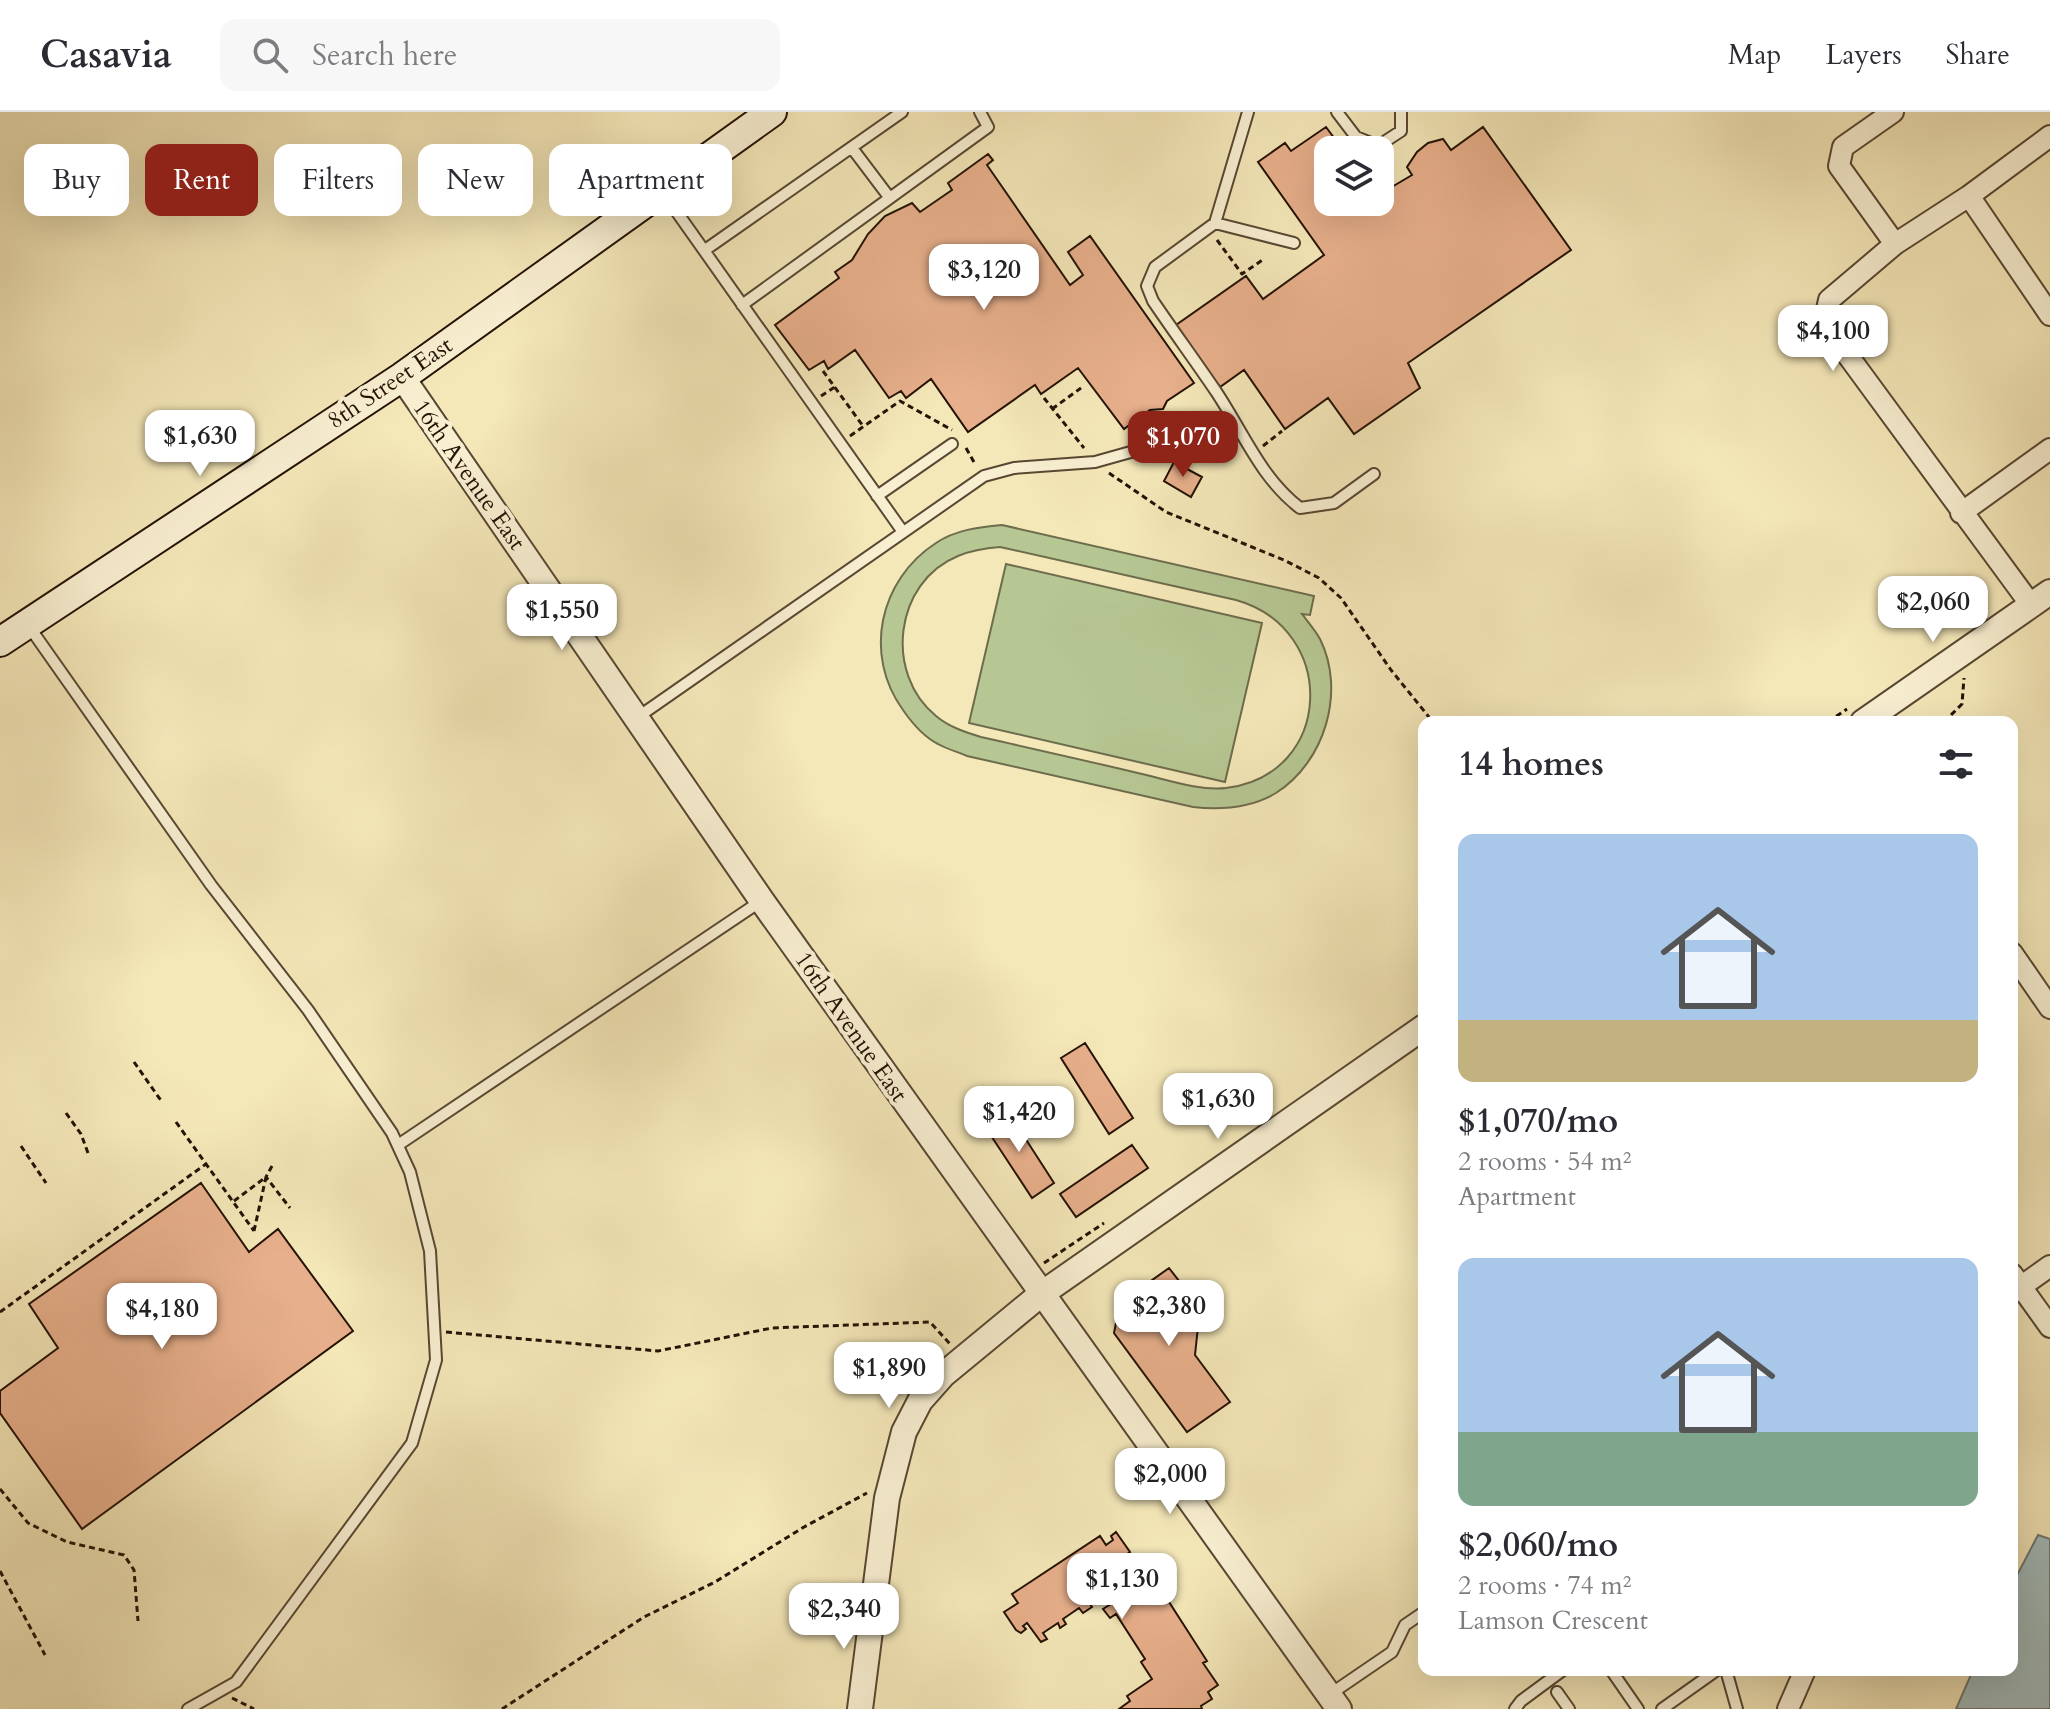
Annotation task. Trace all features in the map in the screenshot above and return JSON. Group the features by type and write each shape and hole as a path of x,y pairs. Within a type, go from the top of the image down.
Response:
{"main road":[{"name":"8th Street East","path":"726,144 772,112"},
{"name":"8th Street East","path":"0,642 402,377 624,216"}],"street":[{"path":"1893,112 1843,147 1839,166 1895,244"},
{"path":"1872,716 2040,598 1961,513 1824,323 1829,300 1895,244 1969,196 2050,136"},
{"path":"1969,196 2050,315"},
{"name":"16th Avenue East","path":"402,377 762,901 1040,1295 1334,1702"},
{"path":"1961,513 2050,449"},
{"path":"2018,962 2050,1008"},
{"path":"860,1709 890,1480 904,1432 920,1401 943,1375 1040,1295 1418,1031"},
{"path":"2018,1282 2050,1266"},
{"path":"2018,1288 2050,1327"},
{"path":"1788,1709 1802,1676"}],"lane":[{"path":"705,250 902,112"},
{"path":"742,305 988,127 980,112"},
{"path":"1248,112 1211,225 1155,267 1147,286 1158,308 1269,479 1300,508 1334,503 1374,474"},
{"path":"1337,112 1356,137 1378,146 1401,131 1401,112"},
{"path":"852,148 889,197"},
{"path":"680,216 903,532"},
{"path":"1211,225 1294,243"},
{"path":"636,718 984,476 1014,468 1095,462 1234,423"},
{"path":"877,496 957,443"},
{"path":"27,623 211,885 308,1010 398,1145 410,1172 430,1251 436,1360 412,1443 236,1682 188,1709"},
{"path":"398,1145 762,901"},
{"path":"1334,1702 1392,1652 1405,1625 1418,1616"},
{"path":"1515,1709 1555,1676"},
{"path":"1615,1676 1638,1709"},
{"path":"1662,1709 1709,1676"},
{"path":"1729,1676 1737,1709"},
{"path":"1557,1692 1569,1709"}],"path":[{"path":"1211,225 1242,274 1264,259"},
{"path":"823,371 863,426"},
{"path":"1052,409 1081,388"},
{"path":"1044,398 1095,462 1166,512 1284,560 1319,578 1341,598 1391,670 1428,716"},
{"path":"839,443 900,401 955,432"},
{"path":"1252,453 1282,431"},
{"path":"957,443 974,462"},
{"path":"134,1062 162,1102"},
{"path":"66,1113 81,1134 88,1153"},
{"path":"176,1122 254,1231 266,1177 272,1166"},
{"path":"21,1146 46,1183"},
{"path":"0,1312 206,1164"},
{"path":"233,1202 266,1177"},
{"path":"266,1177 290,1208"},
{"path":"435,1331 658,1351 772,1328 930,1322 964,1358"},
{"path":"502,1709 644,1617 715,1582 804,1527 890,1480"},
{"path":"0,1489 28,1523 67,1542 124,1555 134,1570 138,1621"},
{"path":"0,1571 45,1655"},
{"path":"218,1691 254,1709"}],"green space":[{"path":"1002,525 1314,596 1310,615 1302,614 1320,639 1328,659 1330,702 1318,744 1293,780 1276,793 1256,802 1225,808 1193,807 967,756 928,738 903,710 883,666 883,620 890,598 901,577 936,543 959,532","holes":["1000,547 1236,600 1270,616 1293,640 1307,669 1310,700 1304,730 1288,757 1262,777 1226,788 1184,784 957,729 936,716 919,698 908,677 903,654 909,607 920,586 937,569 958,556 984,549"]},
{"path":"1006,564 1262,623 1225,782 969,723"}],"water":[{"path":"2038,1535 2050,1539 2050,1709 1956,1709 1970,1676 2018,1676 2018,1573"}],"building":[{"path":"1326,127 1333,136 1314,136 1314,216 1394,216 1394,186 1412,175 1407,167 1417,152 1428,143 1443,139 1451,150 1483,127 1571,250 1408,363 1420,388 1354,434 1328,398 1285,429 1244,370 1220,387 1176,325 1246,276 1263,299 1324,255 1258,162 1285,143 1291,151"},
{"path":"988,154 993,160 987,165 1070,285 1083,275 1068,252 1090,236 1194,383 1167,401 1163,409 1150,410 1124,429 1078,368 1041,394 1035,385 968,432 931,379 906,398 901,391 889,398 855,350 828,369 824,361 809,370 775,325 839,278 835,272 852,260 868,234 885,216 912,203 920,212 952,190 948,183"},
{"path":"1174,462 1202,477 1191,497 1164,481"},
{"path":"1085,1043 1133,1118 1109,1134 1061,1058"},
{"path":"1007,1110 1054,1183 1032,1198 984,1125"},
{"path":"1132,1145 1148,1168 1076,1217 1060,1194"},
{"path":"201,1183 249,1252 278,1229 353,1331 82,1529 0,1413 0,1391 58,1348 29,1304"},
{"path":"1169,1268 1200,1308 1195,1355 1230,1402 1187,1432 1114,1333 1120,1303"},
{"path":"1116,1532 1130,1552 1127,1554 1129,1558 1134,1555 1141,1565 1137,1567 1145,1578 1151,1574 1207,1661 1203,1663 1218,1685 1208,1692 1212,1699 1201,1706 1202,1709 1119,1709 1130,1701 1127,1696 1152,1679 1141,1662 1145,1659 1116,1614 1110,1618 1103,1609 1111,1604 1103,1593 1089,1602 1092,1607 1083,1613 1079,1608 1063,1619 1066,1624 1060,1628 1058,1623 1043,1633 1047,1639 1041,1642 1027,1623 1021,1633 1016,1630 1004,1612 1018,1603 1012,1594 1100,1536 1106,1545 1113,1540 1111,1536"}]}
